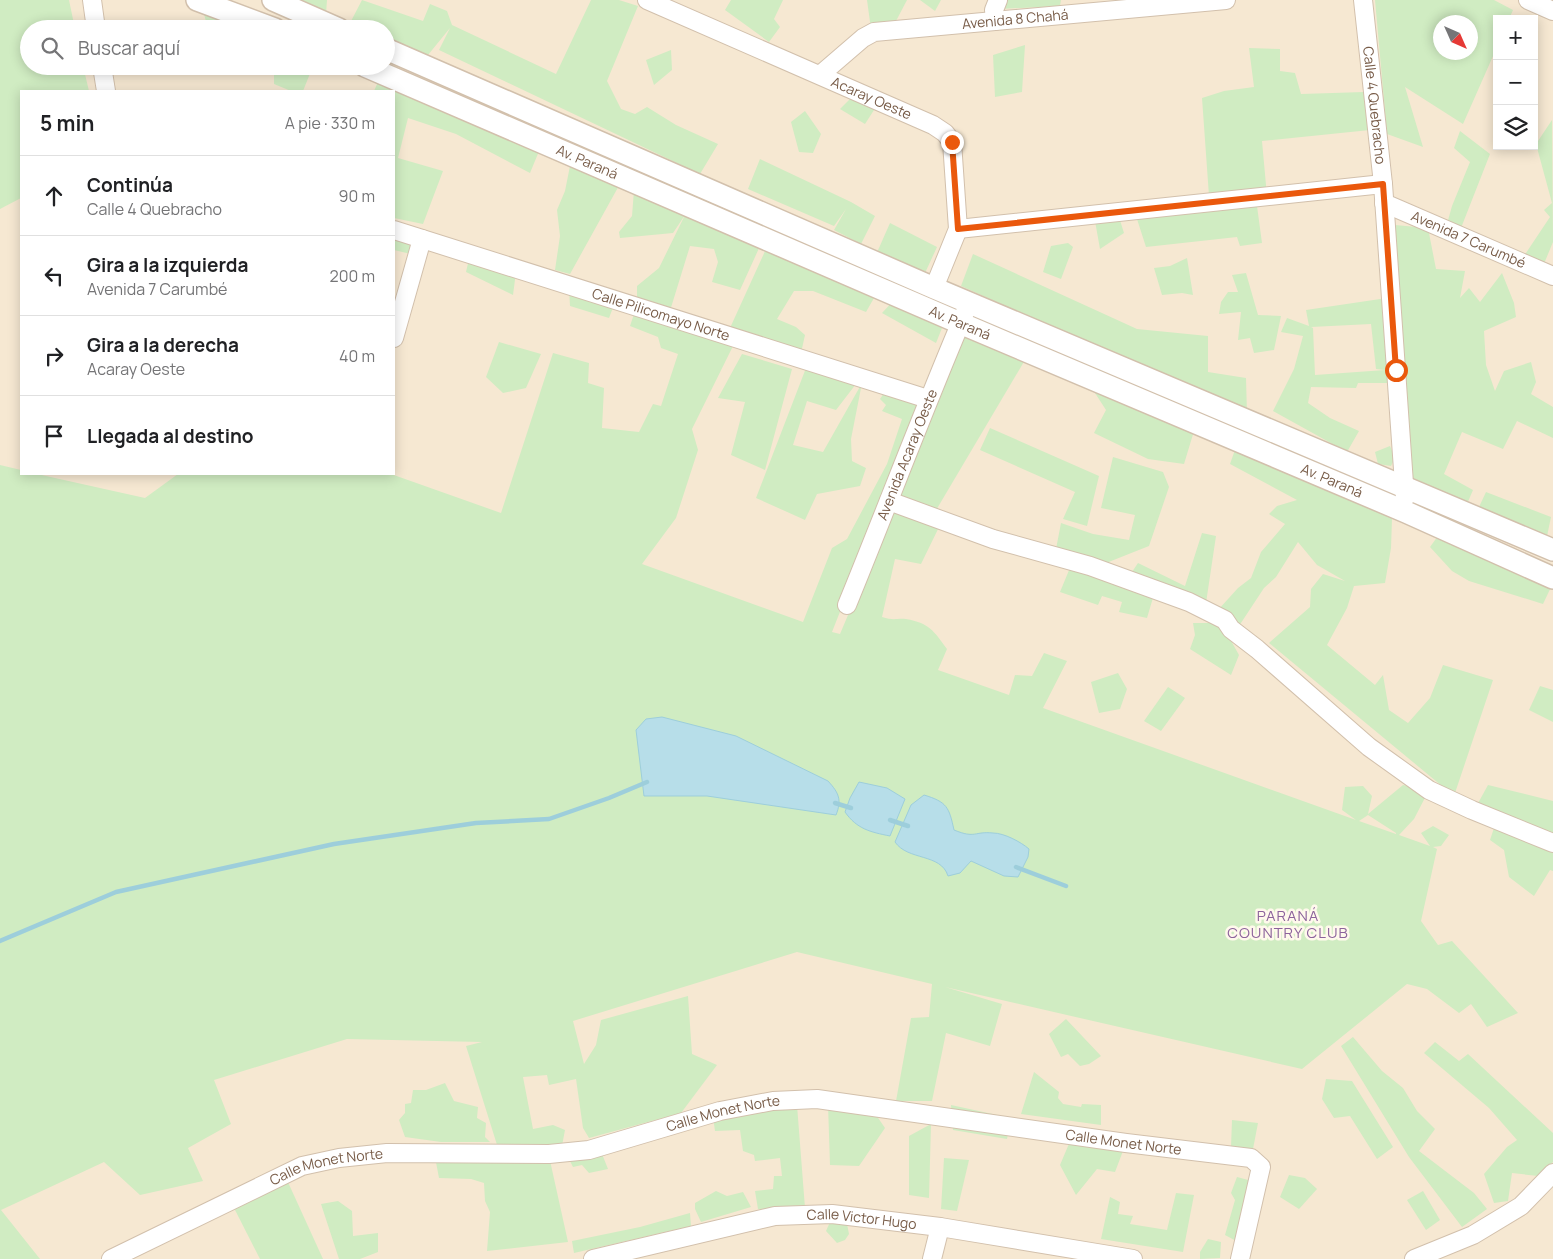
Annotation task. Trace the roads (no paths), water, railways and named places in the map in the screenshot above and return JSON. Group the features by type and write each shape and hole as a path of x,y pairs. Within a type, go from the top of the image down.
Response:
{"street":[{"path":"92,0 95,20"},
{"path":"197,0 251,20"},
{"path":"273,0 319,20"},
{"name":"Acaray Oeste","path":"647,0 933,125 950,137 952,142 958,229 934,288"},
{"path":"995,21 994,10 998,0"},
{"name":"Avenida 8 Chahá","path":"820,75 863,38 874,32 1226,0"},
{"name":"Calle 4 Quebracho","path":"1363,0 1383,184 1406,512"},
{"path":"1528,0 1553,11"},
{"name":"Av. Paraná","path":"395,54 934,288 1553,550"},
{"path":"103,75 106,90"},
{"name":"Av. Paraná","path":"386,75 960,323 1406,512 1553,578"},
{"path":"958,229 1383,184"},
{"name":"Avenida 7 Carumbé","path":"1384,203 1553,276"},
{"name":"Calle Pilicomayo Norte","path":"395,230 928,399"},
{"path":"395,334 422,239"},
{"name":"Avenida Acaray Oeste","path":"846,605 889,502 928,399 969,302"},
{"path":"889,502 993,539 1090,566 1196,606 1225,620 1231,629 1257,648 1369,747 1429,790 1553,843"},
{"name":"Calle Monet Norte","path":"111,1259 302,1166 339,1158 387,1153 549,1154 589,1150 720,1111 773,1101 817,1099 1251,1158 1260,1167 1240,1259"},
{"path":"1414,1259 1449,1252 1472,1235 1521,1206 1553,1173"},
{"name":"Calle Victor Hugo","path":"593,1259 775,1216 832,1214 940,1227 1133,1259"},
{"path":"932,1259 940,1227"}],"water":[{"path":"662,717 736,736 828,781 835,789 839,801 836,815 707,796 644,796 636,730 646,719"},
{"path":"859,782 887,788 905,799 890,836 864,829 845,812"},
{"path":"924,795 938,800 946,806 954,830 967,834 997,833 1017,841 1029,849 1028,857 1018,877 1004,876 971,861 960,873 948,876 939,864 901,848 895,842 911,805"}],"waterway":[{"path":"0,941 116,892 334,844 476,823 549,819 609,798 647,782"},
{"path":"835,803 851,808"},
{"path":"890,820 908,826"},
{"path":"1016,867 1066,886"}],"district":[{"name":"PARANÁ COUNTRY CLUB","path":"1288,924"}]}
